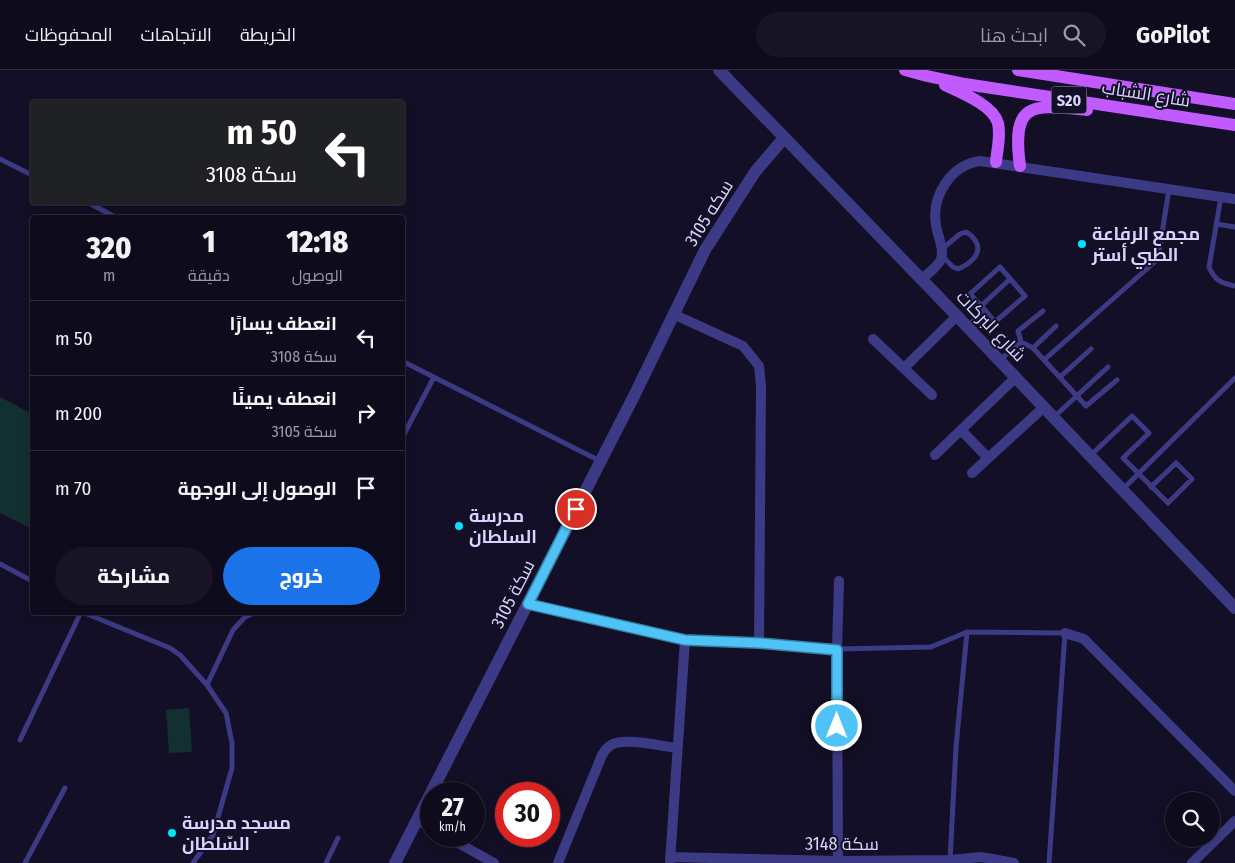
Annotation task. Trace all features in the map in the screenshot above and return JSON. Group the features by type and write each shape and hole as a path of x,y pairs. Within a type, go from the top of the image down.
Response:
{"main road":[{"name":"شارع الشباب","path":"905,70 927,76 1235,125"},
{"name":"شارع الشباب","path":"1018,70 1235,104"},
{"path":"927,76 974,98 993,115 998,122 999,135 996,162"},
{"path":"1020,166 1018,134 1021,119 1035,108 1148,112"}],"street":[{"name":"شارع البركات","path":"719,70 1016,377 1235,608"},
{"name":"سكه 3105","path":"673,314 709,243 755,172 784,138"},
{"path":"922,279 937,265 942,252 935,222 937,201 945,184 954,172 969,163 980,161 996,162 1235,199"},
{"path":"673,314 743,346 759,366 761,386 759,643"},
{"name":"سكة 3105","path":"395,863 634,396 673,314"},
{"path":"904,368 957,316"},
{"path":"872,339 932,395"},
{"path":"935,455 1016,377"},
{"path":"972,473 1044,407"},
{"path":"961,430 988,458"},
{"path":"838,861 837,650 839,581"},
{"path":"528,604 685,640 759,643 837,650"},
{"path":"1066,633 1084,639 1235,791"},
{"path":"670,860 685,640"},
{"path":"558,863 606,748 614,744 630,742 677,748"},
{"path":"1192,863 1235,821"},
{"path":"466,847 494,863"},
{"name":"سكة 3148","path":"670,860 950,860 981,857 1014,863"}],"lane":[{"path":"0,159 30,174"},
{"path":"1044,360 1158,259 1169,189"},
{"path":"1221,197 1209,267 1213,276 1220,283 1235,286"},
{"path":"93,205 111,215"},
{"path":"1216,224 1235,227"},
{"path":"966,232 978,244 979,249 977,254 958,269 953,267 942,252 960,234 966,232"},
{"path":"1000,267 1025,296 995,322 983,308 970,294 1000,267"},
{"path":"968,327 1010,279"},
{"path":"1043,310 1018,331 1021,342 1033,348 1086,406 1117,380"},
{"path":"1033,348 1056,326"},
{"path":"1000,361 1021,342"},
{"path":"1060,377 1091,349"},
{"path":"405,362 600,461"},
{"path":"1054,418 1108,367"},
{"path":"405,431 434,377"},
{"path":"1122,490 1235,378"},
{"path":"1090,456 1132,416 1149,433 1123,458 1138,474 1151,487 1168,503 1192,479 1176,463 1151,487"},
{"path":"0,564 30,579"},
{"path":"20,740 80,615"},
{"path":"88,615 170,648 180,656 206,686 226,713 232,743 232,768 213,835 193,863"},
{"path":"206,686 233,630 245,617 250,615"},
{"path":"837,650 930,647 967,632 1066,633 1049,863"},
{"path":"950,860 956,747 967,632"},
{"path":"25,863 65,788"},
{"path":"326,863 338,838"}],"green space":[{"path":"0,397 30,413 30,528 0,513"},
{"path":"189,708 192,752 169,753 166,710"}],"place":[{"name":"مجمع الرفاعة الطبي أستر","path":"1082,244"},
{"name":"مدرسة السلطان","path":"459,526"},
{"name":"مسجد مدرسة السّلطان","path":"172,833"}],"route":[{"path":"576,509 528,604 685,640 759,643 837,650 837,726"}]}
